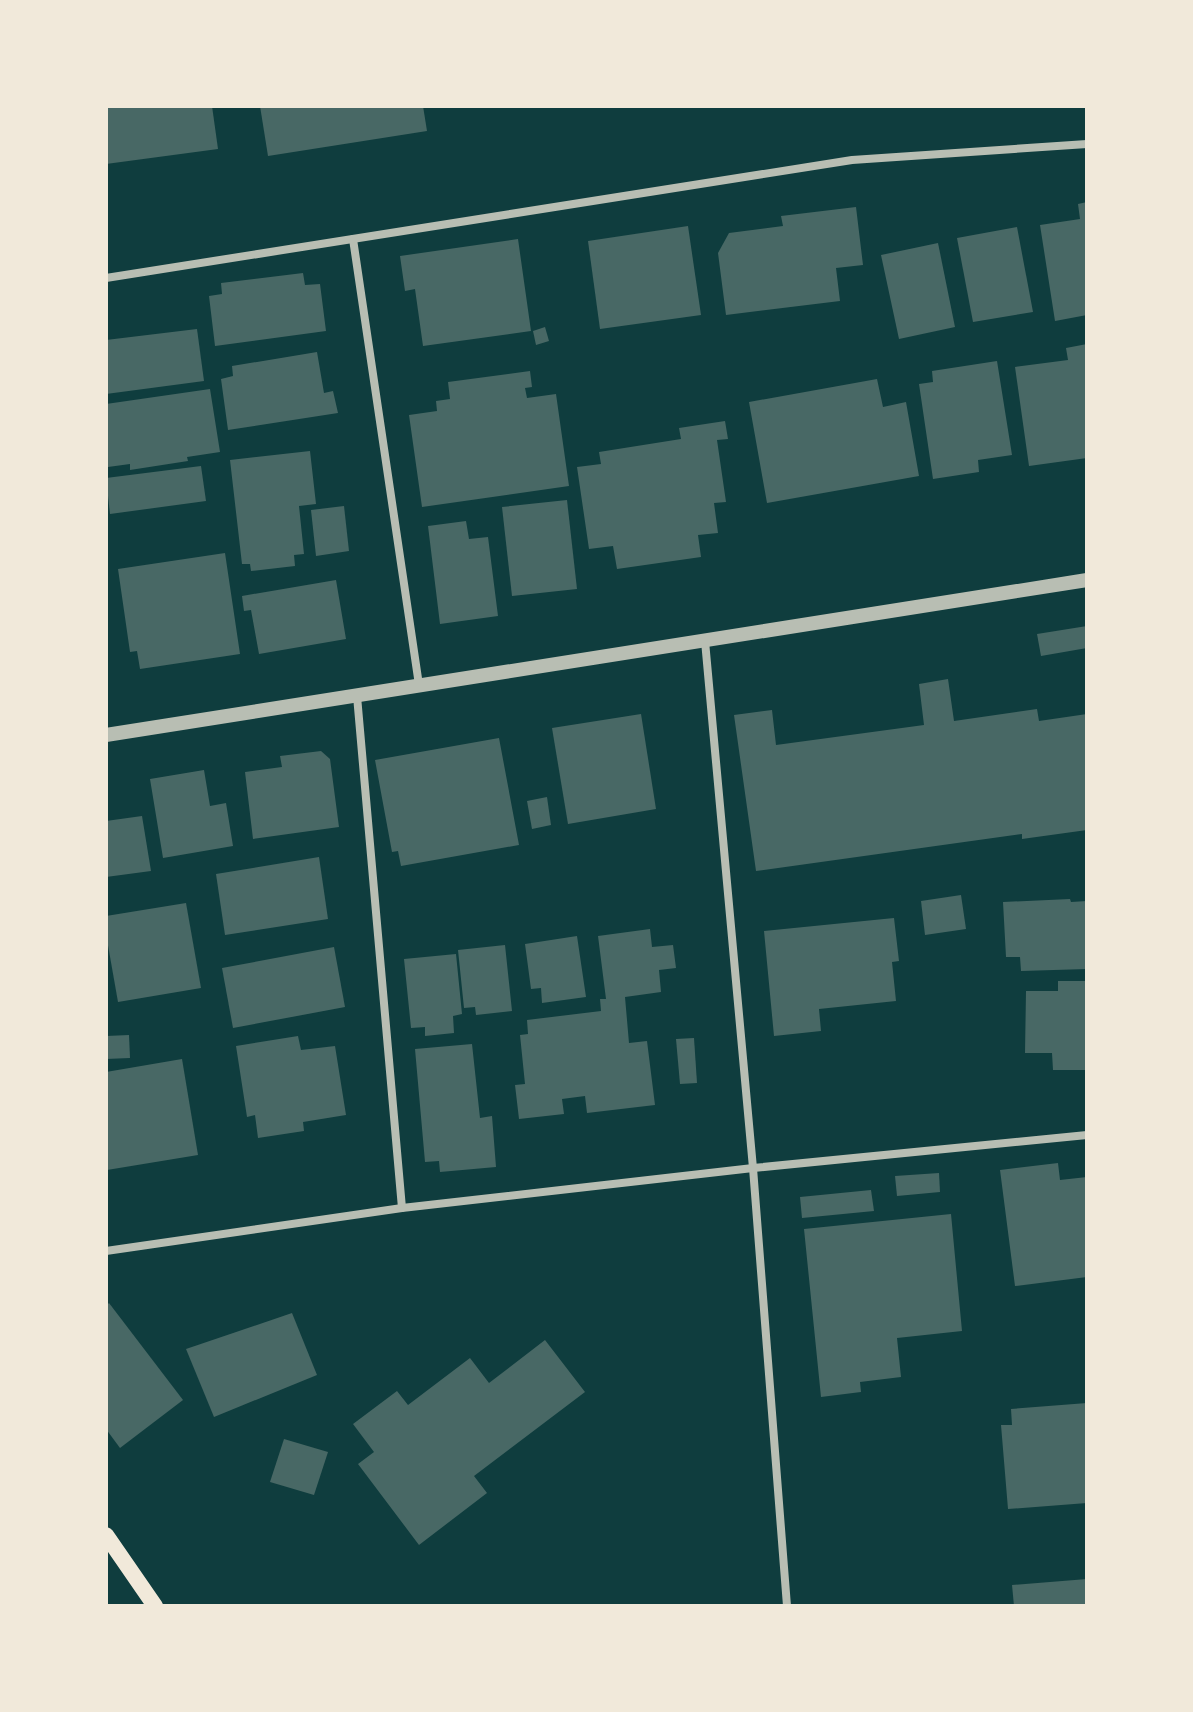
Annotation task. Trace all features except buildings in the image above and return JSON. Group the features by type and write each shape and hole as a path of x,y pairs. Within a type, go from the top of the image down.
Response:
{"main road":[{"path":"106,1535 155,1606"}],"street":[{"path":"106,278 852,160 1087,144"},
{"path":"353,239 419,685"},
{"path":"106,735 1087,580"},
{"path":"705,641 753,1168 787,1606"},
{"path":"357,696 402,1208"},
{"path":"106,1251 402,1208 753,1168 1087,1135"}]}
